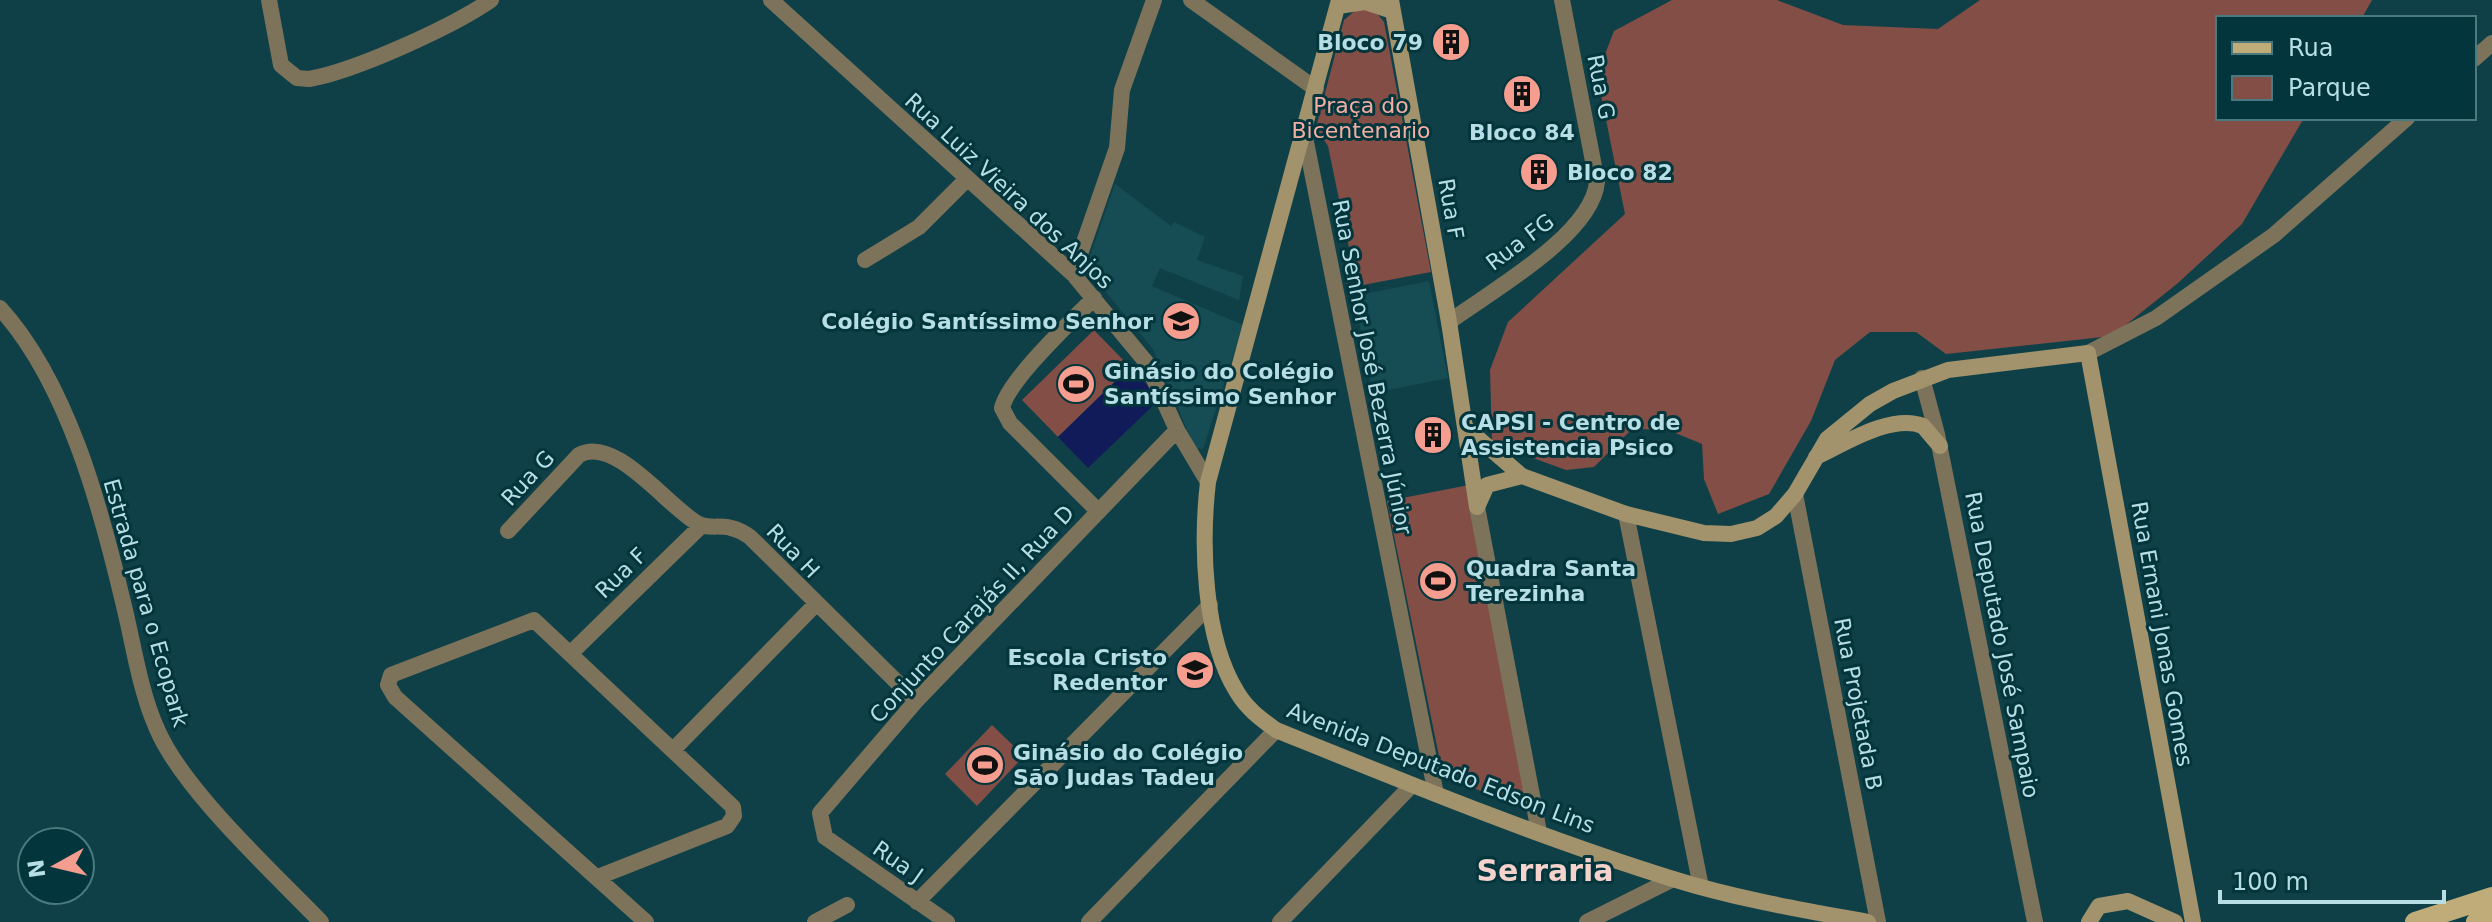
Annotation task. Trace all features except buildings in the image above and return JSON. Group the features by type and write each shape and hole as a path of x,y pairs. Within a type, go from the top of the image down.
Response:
{"main road":[{"path":"2415,922 2492,897"},
{"path":"2476,922 2492,917"}],"street":[{"path":"269,0 281,65 297,78 321,77 466,17 491,0"},
{"name":"Rua Luiz Vieira dos Anjos","path":"771,0 1073,274 1146,362 1177,430 1208,482"},
{"path":"1073,274 1117,148 1122,90 1154,0"},
{"path":"1191,0 1316,89"},
{"name":"Rua G","path":"1562,0 1597,182"},
{"path":"1338,3 1365,2 1391,6"},
{"name":"Avenida Deputado Edson Lins","path":"1338,3 1305,137 1208,482 1205,550 1210,605 1219,648 1235,690 1251,712 1276,730 1539,832 1701,887 1774,905 1868,922"},
{"name":"Rua F","path":"1391,6 1449,322 1477,507"},
{"path":"2476,57 2492,43"},
{"path":"1465,427 1522,476 1626,514 1704,533 1731,534 1757,528 1776,516 1795,494 1827,439 1870,404 1922,378 2005,361 2088,353 2156,318 2274,235 2405,120"},
{"name":"Rua Senhor José Bezerra Júnior","path":"1305,137 1436,794"},
{"path":"865,260 919,227 966,180"},
{"name":"Rua FG","path":"1449,322 1572,232 1590,208 1597,182"},
{"path":"1094,298 1026,371 1003,400 1002,408 1010,423 1098,511"},
{"name":"Estrada para o Ecopark","path":"0,308 23,333 46,369 75,440 117,573 157,729 174,761 204,798 321,922"},
{"name":"Rua Ernani Jonas Gomes","path":"2088,353 2193,922"},
{"name":"Rua Deputado José Sampaio","path":"1922,378 1940,446 2035,922"},
{"path":"1814,458 1883,428 1906,422 1923,426 1940,446"},
{"name":"Conjunto Carajás II, Rua D","path":"825,837 820,813 916,701 1177,430"},
{"name":"Rua G","path":"508,531 579,455 595,450 613,455 701,526"},
{"path":"1522,476 1487,485 1477,507 1539,832"},
{"name":"Rua Projetada B","path":"1795,494 1878,922"},
{"path":"1626,514 1701,887"},
{"name":"Rua H","path":"701,526 722,525 739,530 916,701"},
{"name":"Rua F","path":"572,652 701,526"},
{"path":"673,750 815,605"},
{"path":"917,902 1210,605"},
{"path":"598,877 727,826 734,816 733,807 572,652 534,620 398,670 388,685 406,706 646,922"},
{"path":"1089,922 1276,730"},
{"path":"1280,922 1412,785"},
{"name":"Rua J","path":"825,837 947,922"},
{"path":"1587,922 1673,879"},
{"path":"2089,922 2099,906 2128,901 2175,922"},
{"path":"815,922 847,905"}],"shaded area":[{"name":"Colégio Santíssimo Senhor","path":"1115,184 1171,226 1174,222 1205,237 1197,260 1243,276 1239,300 1160,268 1152,286 1243,325 1203,449 1195,448 1153,349 1086,268"},
{"path":"1429,281 1448,378 1373,393 1354,296"},
{"path":"1130,367 1160,399 1088,468 1058,437"}],"green space":[{"path":"1672,0 1777,0 1843,25 1938,29 1980,0 2372,0 2363,16 2216,16 2216,120 2303,120 2242,224 2178,283 2112,336 1946,354 1916,332 1870,332 1835,360 1811,421 1769,494 1718,514 1704,479 1702,444 1673,432 1633,428 1594,467 1566,470 1492,443 1490,370 1508,322 1625,214 1597,75 1614,31"},
{"name":"Praça do Bicentenario","path":"1357,9 1375,11 1384,22 1431,272 1347,288 1344,269 1351,257 1328,146 1316,128 1344,20"},
{"name":"Ginásio do Colégio Santíssimo Senhor","path":"1094,330 1130,367 1058,437 1022,400"},
{"path":"1469,485 1524,792 1509,804 1450,777 1440,761 1387,501"},
{"name":"Ginásio do Colégio São Judas Tadeu","path":"992,725 1024,756 977,806 945,774"}],"place":[{"name":"Bloco 79","path":"1451,42"},
{"name":"Bloco 84","path":"1522,94"},
{"name":"Bloco 82","path":"1539,172"},
{"name":"Colégio Santíssimo Senhor","path":"1181,321"},
{"name":"Ginásio do Colégio Santíssimo Senhor","path":"1076,384"},
{"name":"CAPSI - Centro de Assistencia Psico","path":"1433,435"},
{"name":"Quadra Santa Terezinha","path":"1438,581"},
{"name":"Escola Cristo Redentor","path":"1195,670"},
{"name":"Ginásio do Colégio São Judas Tadeu","path":"985,765"}],"district":[{"name":"Serraria","path":"1545,870"}]}
